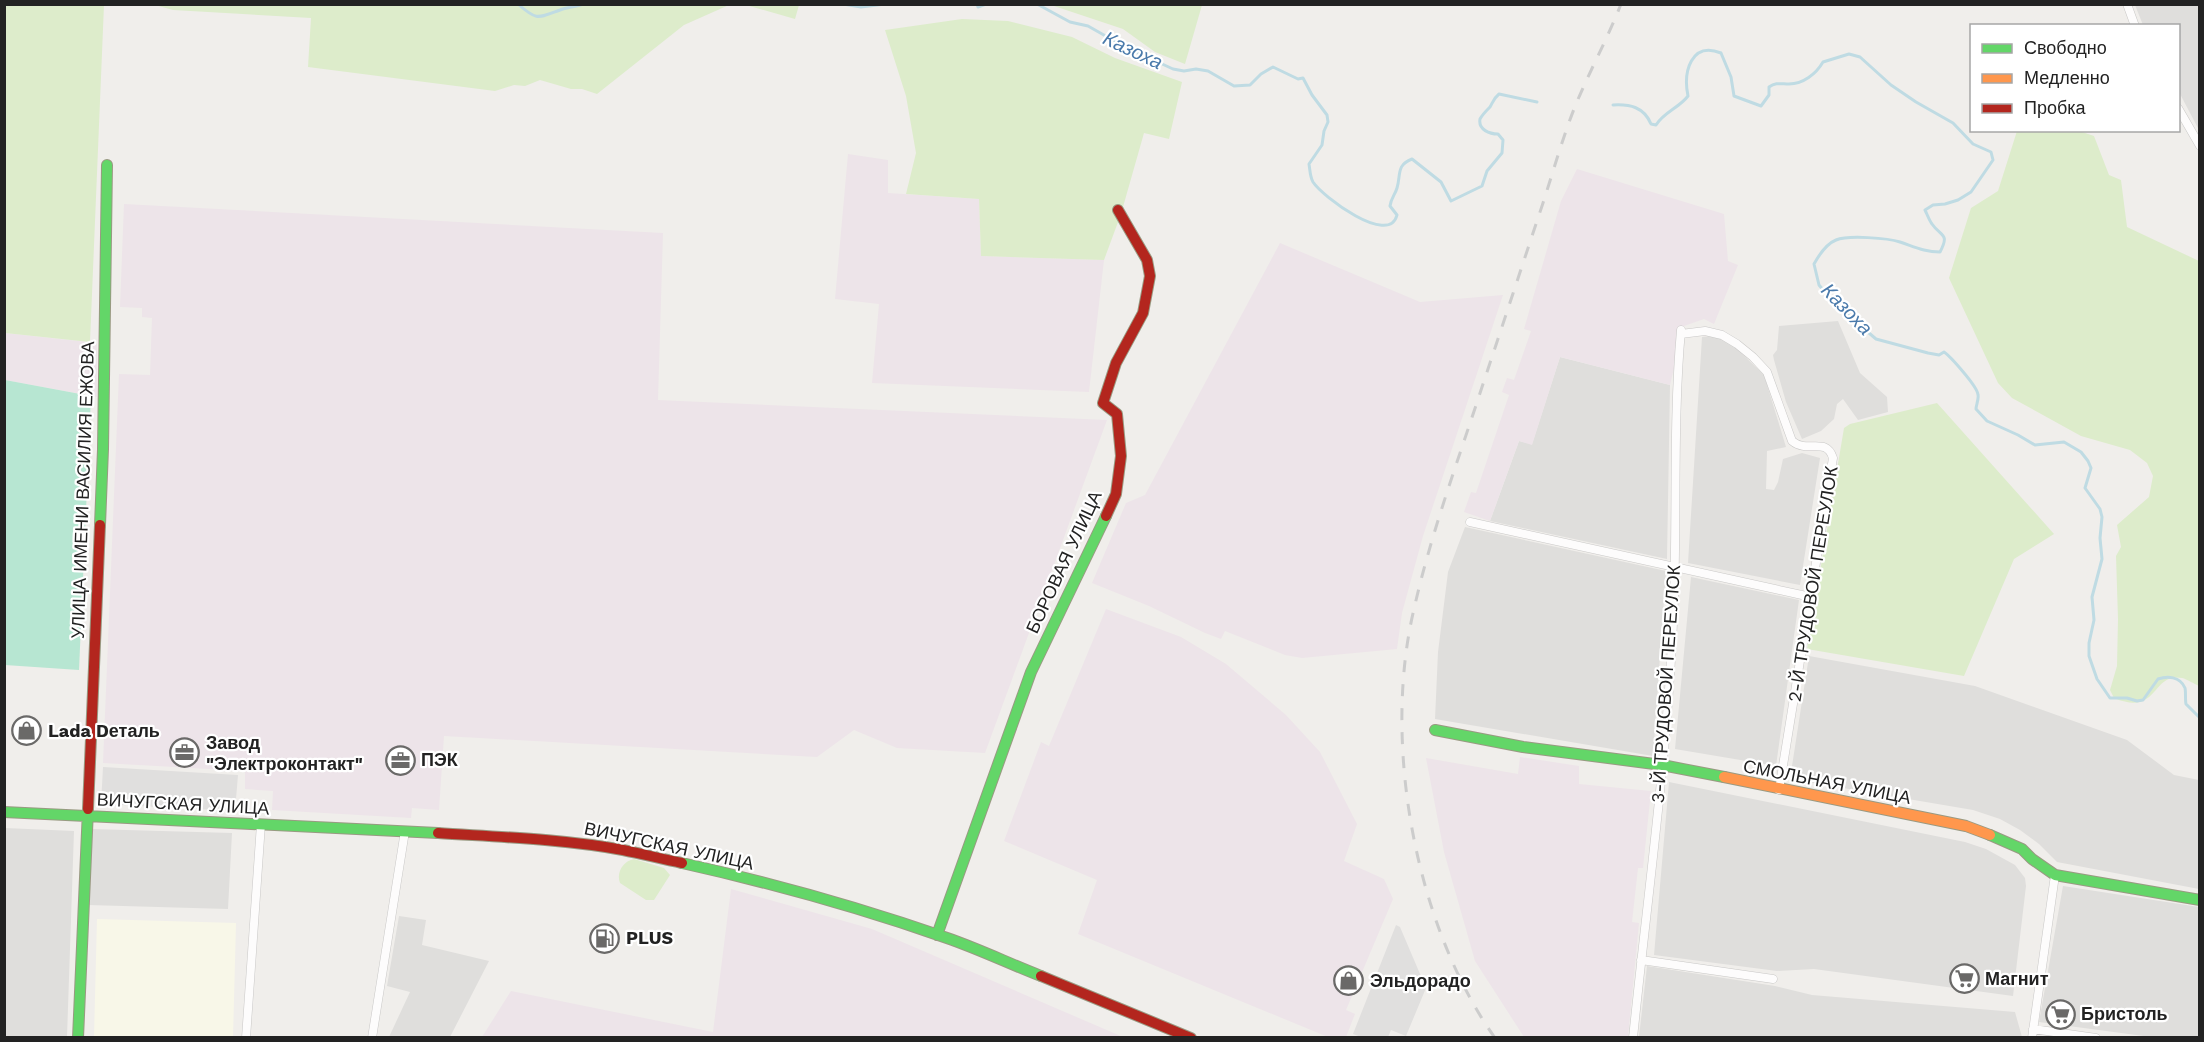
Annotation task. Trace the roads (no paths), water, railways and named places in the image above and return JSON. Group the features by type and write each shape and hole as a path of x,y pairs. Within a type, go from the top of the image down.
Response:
{"street":[{"path":"2127,4 2134,24"},
{"path":"2180,112 2199,146"},
{"name":"УЛИЦА ИМЕНИ ВАСИЛИЯ ЕЖОВА","path":"78,1038 103,448 106,165"},
{"name":"БОРОВАЯ УЛИЦА","path":"937,935 1031,672 1116,494 1121,456 1117,414 1103,403 1116,363 1143,314 1150,276 1147,260 1118,210"},
{"name":"2-Й ТРУДОВОЙ ПЕРЕУЛОК","path":"1681,332 1705,331 1722,335 1737,344 1767,372 1792,441 1798,446 1807,448 1820,446 1831,452 1833,458 1779,790"},
{"name":"3-Й ТРУДОВОЙ ПЕРЕУЛОК","path":"1632,1038 1662,765 1675,567 1677,380 1681,332"},
{"path":"1470,522 1811,597"},
{"name":"СМОЛЬНАЯ УЛИЦА","path":"1436,730 1523,747 1662,765 1966,826 1990,833 2022,849 2055,875 2199,900"},
{"name":"ВИЧУГСКАЯ УЛИЦА","path":"4,812 522,838 622,850 734,875 842,904 937,935 1038,974 1191,1038"},
{"path":"246,1038 261,824"},
{"path":"372,1038 405,831"},
{"path":"2055,875 2032,1033 2096,1038"},
{"path":"1641,960 1773,979"}],"waterway":[{"name":"Казоха","path":"518,4 529,13 538,16 583,4"},
{"name":"Казоха","path":"843,4 861,7 885,4"},
{"name":"Казоха","path":"977,4 978,7 986,4"},
{"name":"Казоха","path":"1037,4 1070,22 1088,26 1125,47 1173,69 1208,71 1234,86 1250,85 1261,74 1273,67 1298,79 1303,78 1327,115 1328,122 1322,145 1309,164 1313,182 1329,198 1355,216 1382,225 1391,223 1397,215 1390,206 1403,164 1412,159 1441,182 1451,201 1482,186 1487,171 1502,153 1503,140 1498,134 1485,131 1480,123 1481,117 1496,97 1499,94 1537,102"},
{"name":"Казоха","path":"1613,105 1636,108 1645,114 1651,124 1656,125 1688,96 1688,69 1691,61 1702,51 1711,50 1721,53 1731,77 1734,96 1761,106 1769,95 1769,87 1772,85 1804,80 1813,74 1823,62 1849,54 1860,57 1891,85 1953,123 1973,144 1991,152 1993,160 1971,192 1958,200 1933,205 1925,210 1932,224 1944,238 1940,252 1887,239 1842,238 1826,247 1814,264 1819,285 1834,303 1876,339 1928,353 1939,355 1944,352 1974,385 1978,397 1976,409 1987,421 2035,445 2064,442 2081,452 2091,468 2085,488 2100,509 2102,517 2100,538 2102,559 2092,597 2094,620 2089,643 2089,656 2097,679 2110,698 2127,698 2137,701 2143,700 2158,679 2165,677 2177,679 2185,688 2186,704 2200,718"}],"railway":[{"path":"1495,1038 1467,993 1444,942 1426,888 1412,831 1404,774 1402,717 1405,661 1414,609 1446,496 1570,121 1621,4"}],"place":[{"name":"Lada Dеталь","path":"27,731"},
{"name":"Завод \"Электроконтакт\"","path":"185,753"},
{"name":"ПЭК","path":"400,760"},
{"name":"PLUS","path":"605,938"},
{"name":"Магнит","path":"1964,979"},
{"name":"Эльдорадо","path":"1349,981"},
{"name":"Бристоль","path":"2060,1014"}]}
